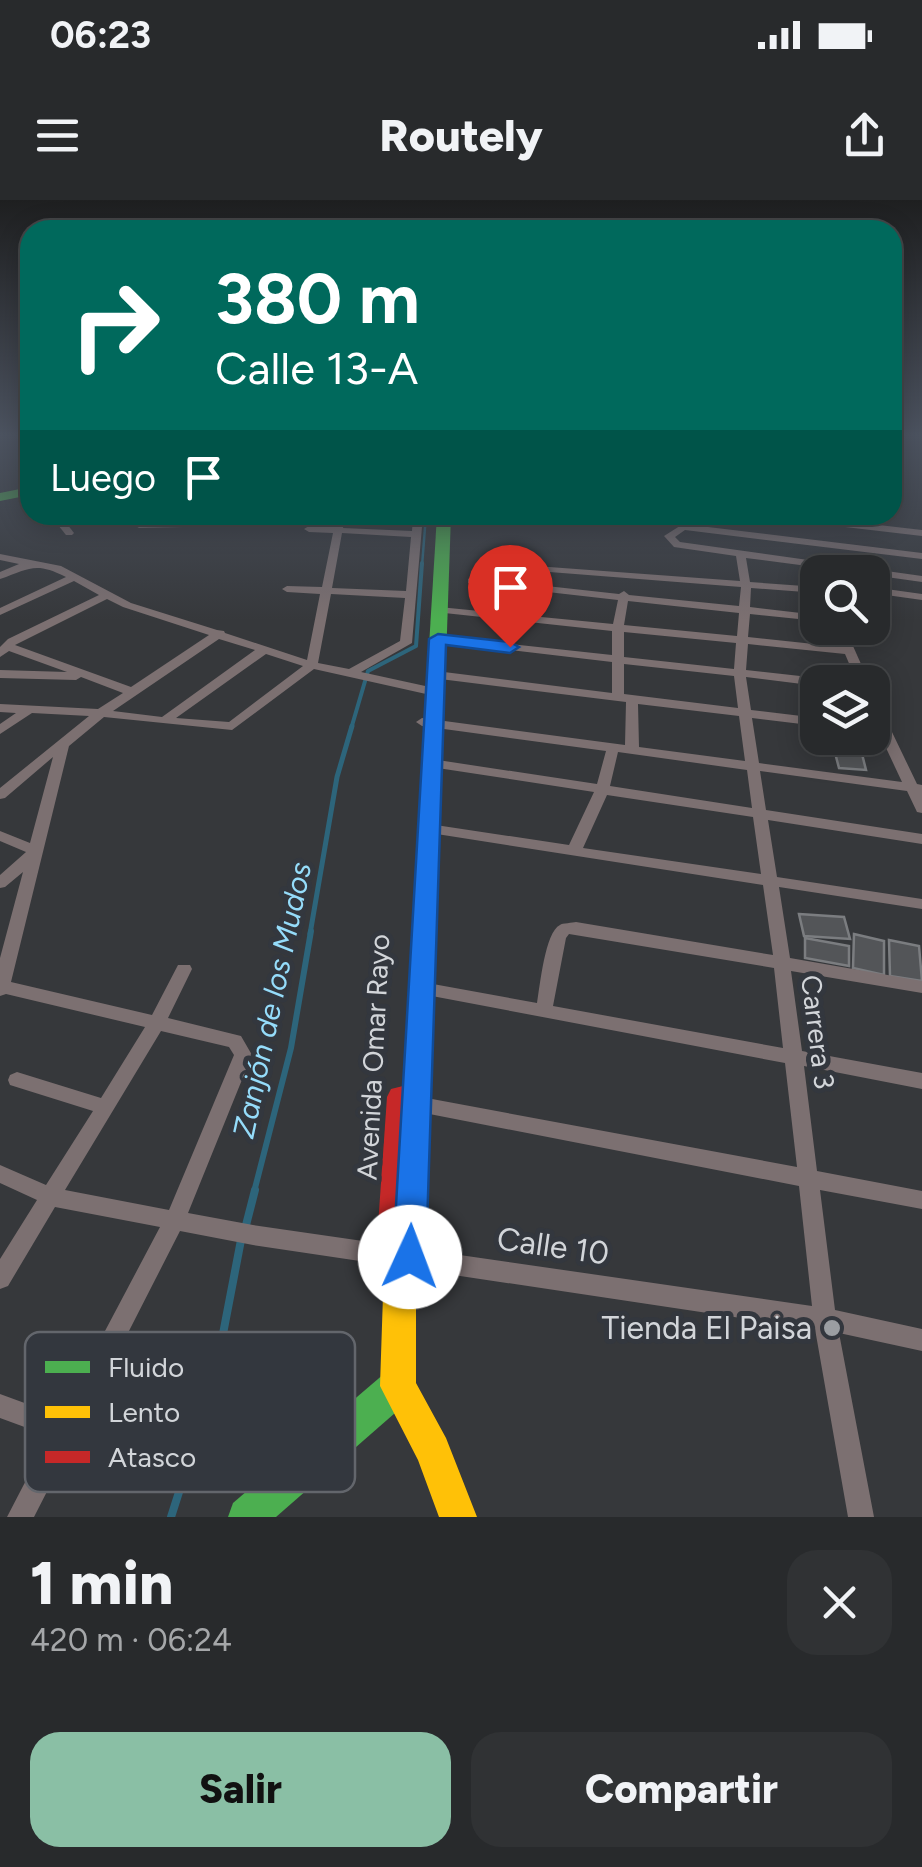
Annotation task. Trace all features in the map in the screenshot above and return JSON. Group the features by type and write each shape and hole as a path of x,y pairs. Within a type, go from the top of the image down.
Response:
{"street":[{"path":"62,525 68,534"},
{"path":"0,708 232,726 312,665 338,525"},
{"path":"362,676 406,644 418,525"},
{"name":"Avenida Omar Rayo","path":"401,1259 439,525"},
{"name":"Avenida Omar Rayo","path":"431,686 440,610 440,525"},
{"name":"Carrera 3","path":"725,525 746,587 740,674 782,962 825,1319 861,1517"},
{"path":"833,555 837,525"},
{"path":"852,525 922,534"},
{"path":"800,565 672,544 670,536 678,528 922,556"},
{"path":"309,529 418,534"},
{"path":"0,558 35,560 76,576 107,595 312,665 362,676 431,686 625,700 800,720"},
{"path":"0,576 35,560"},
{"path":"800,589 498,565 472,581 800,617"},
{"path":"0,612 76,576"},
{"path":"632,576 622,600 618,628 618,660 632,750"},
{"path":"890,576 921,579 922,597 890,592"},
{"path":"287,589 412,595"},
{"path":"5,645 107,595"},
{"path":"440,610 850,652"},
{"path":"0,795 101,713 220,634"},
{"path":"438,639 800,680"},
{"path":"5,645 132,692"},
{"path":"847,645 856,665"},
{"path":"164,721 265,648"},
{"path":"0,674 89,676"},
{"path":"0,730 28,710"},
{"path":"72,714 1,987 234,1041 243,1055 176,1218 117,1332"},
{"path":"428,722 918,788"},
{"name":"Avenida Omar Rayo","path":"401,1259 422,988 431,763 428,722"},
{"path":"890,745 918,788 922,809"},
{"path":"574,850 603,788 613,747"},
{"path":"431,763 922,839"},
{"path":"429,829 922,904"},
{"path":"0,836 37,851"},
{"path":"0,883 37,851"},
{"path":"544,1009 558,937 564,929 576,928 922,987"},
{"path":"0,1279 156,1024 184,969"},
{"path":"422,988 922,1081"},
{"path":"17,1080 106,1106"},
{"path":"416,1104 922,1200"},
{"name":"Calle 10","path":"0,1174 52,1198 244,1233 825,1319 922,1340"},
{"path":"401,1259 398,1386 434,1450 458,1517"},
{"path":"355,1423 398,1386"},
{"path":"0,1406 25,1415"},
{"path":"20,1517 33,1492"},
{"path":"247,1517 276,1492"}],"building":[{"path":"836,755 862,755 866,770 839,768"},
{"path":"799,914 844,917 850,939 804,936"},
{"path":"854,934 884,941 884,975 853,968"},
{"path":"805,938 849,946 849,966 805,958"},
{"path":"889,940 919,946 922,981 890,976"}],"waterway":[{"name":"Zanjón de los Mudos","path":"422,566 425,525"},
{"name":"Zanjón de los Mudos","path":"351,729 368,671 416,646 422,563"},
{"name":"Zanjón de los Mudos","path":"310,934 337,777 352,726"},
{"name":"Zanjón de los Mudos","path":"254,1192 291,1048 311,931"},
{"name":"Zanjón de los Mudos","path":"245,1229 255,1190"},
{"name":"Zanjón de los Mudos","path":"223,1332 241,1240"},
{"name":"Zanjón de los Mudos","path":"171,1517 179,1492"}],"traffic: fast":[{"path":"426,892 444,525"},
{"path":"355,1423 398,1386"},
{"path":"247,1517 276,1492"}],"traffic: slow":[{"path":"400,1265 398,1386 433,1451 458,1517"}],"traffic: jam":[{"path":"400,1265 409,1257 426,892"},
{"path":"400,1265 392,1254 401,1097"}],"place":[{"name":"Tienda El Paisa","path":"832,1328"}],"route":[{"path":"410,1257 438,639 510,647"}]}
